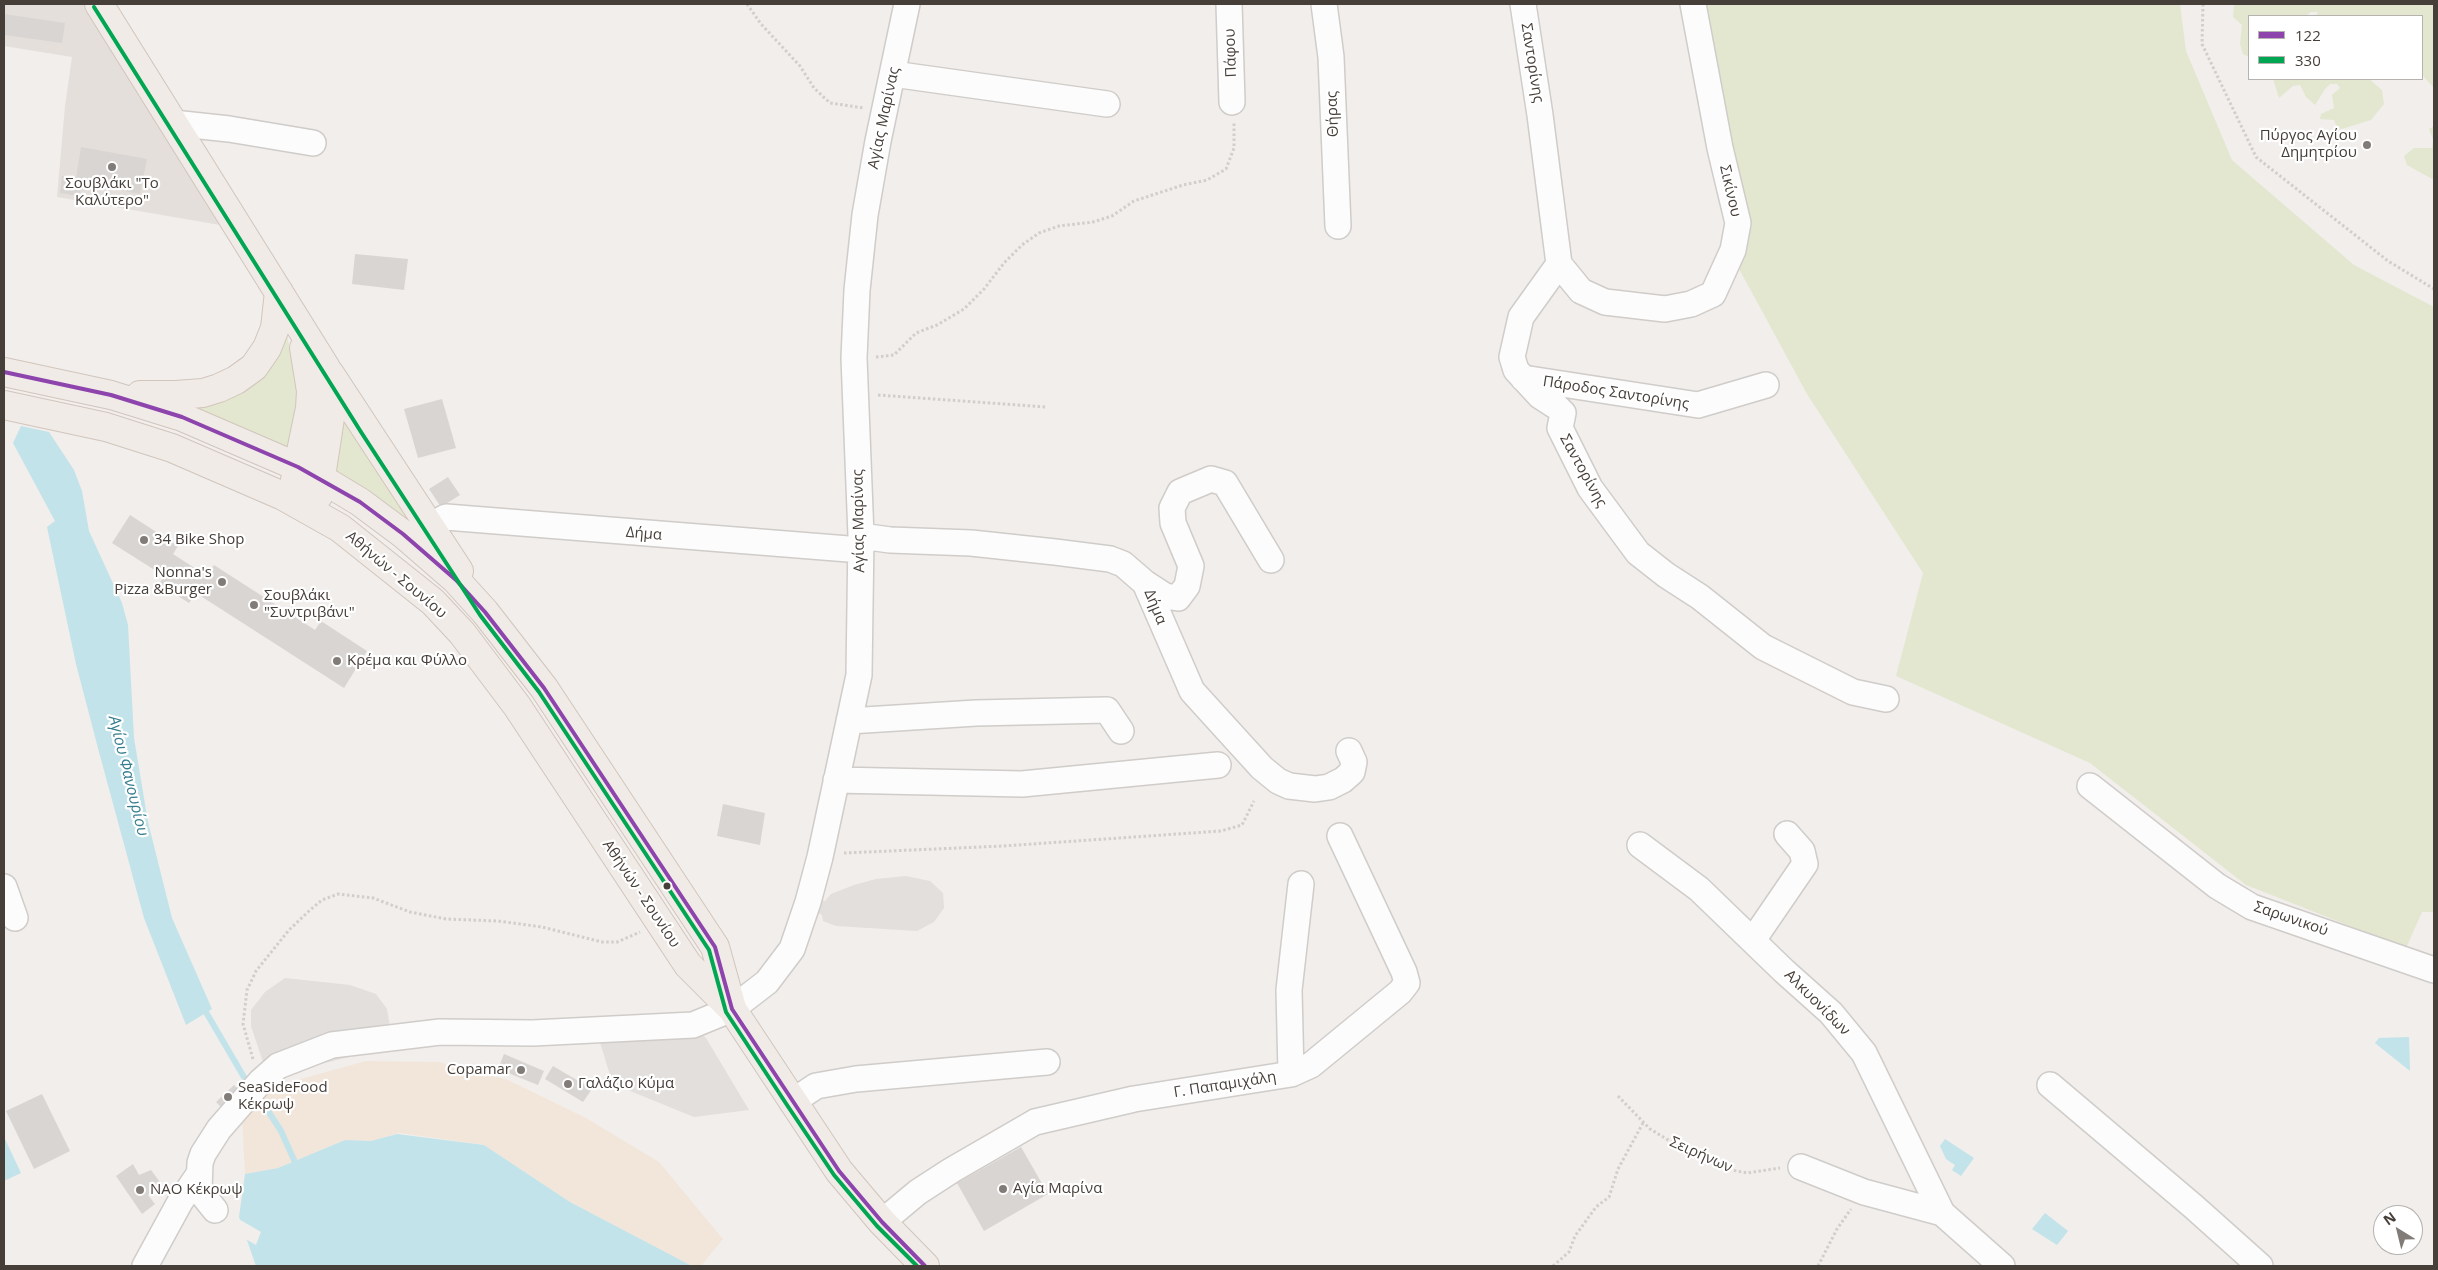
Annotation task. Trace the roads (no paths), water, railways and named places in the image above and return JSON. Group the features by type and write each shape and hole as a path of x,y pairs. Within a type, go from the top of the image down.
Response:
{"main road":[{"path":"99,4 326,368 485,612"},
{"path":"111,394 176,396 203,392 236,380 254,367 267,348 275,328 279,292"},
{"path":"301,327 311,391 310,473"},
{"path":"302,506 310,473 332,405 326,368"},
{"name":"Αθήνών - Σουνίου","path":"4,372 111,394 182,417 310,473 360,502 402,534 456,580 485,612 544,688 715,947 732,1009"},
{"name":"Αθήνών - Σουνίου","path":"4,405 106,427 153,442 302,506 340,528 433,602 462,633 517,706 688,965 732,1009 839,1171 882,1222 925,1266"}],"street":[{"name":"Αγίας Μαρίνας","path":"199,1174 200,1163 210,1142 261,1081 278,1066 332,1044 440,1032 533,1032 693,1025 732,1009 767,982 792,949 808,902 820,857 859,675 861,543 854,358 857,290 865,214 907,4"},
{"name":"Πάφου","path":"1229,4 1232,102"},
{"name":"Θήρας","path":"1324,4 1331,58 1338,226"},
{"name":"Σαντορίνης","path":"1523,4 1540,115 1559,264 1521,317 1512,357 1516,370 1563,414 1560,428 1586,481 1616,526 1638,553 1666,575 1700,597 1763,647 1853,692 1886,699"},
{"name":"Σικίνου","path":"1559,264 1581,291 1605,302 1665,309 1692,304 1712,294 1733,250 1738,223 1720,148 1693,4"},
{"path":"893,74 1107,104"},
{"path":"174,123 228,129 313,143"},
{"name":"Πάροδος Σαντορίνης","path":"1523,378 1698,405 1766,385"},
{"path":"1145,583 1165,596 1178,598 1187,586 1191,566 1174,523 1172,508 1180,492 1211,479 1225,483 1271,560"},
{"name":"Δήμα","path":"430,526 446,517 861,543 890,540 971,543 1110,559 1133,570 1145,583 1192,691 1262,768 1278,781 1289,786 1308,789 1329,787 1343,780 1352,772 1354,762 1349,751"},
{"path":"849,721 976,713 1107,710 1121,731"},
{"path":"836,780 1022,784 1218,765"},
{"name":"Σαρωνικού","path":"2090,786 2218,886 2252,907 2369,946 2420,967 2434,970"},
{"path":"1754,940 1805,864 1802,851 1788,834"},
{"name":"Γ. Παπαμιχάλη","path":"882,1222 918,1192 1035,1122 1134,1099 1291,1074 1311,1065 1400,992 1407,983 1340,836"},
{"name":"Αλκυονίδων","path":"1640,845 1700,889 1784,971 1831,1013 1864,1052 1942,1213 2002,1266"},
{"path":"1291,1074 1289,990 1301,884"},
{"path":"4,887 15,918"},
{"path":"792,1102 816,1086 856,1079 1047,1062"},
{"path":"2050,1084 2194,1206 2260,1266"},
{"path":"1801,1167 1864,1192 1942,1213"},
{"path":"199,1174 199,1190 215,1210"},
{"path":"145,1266 180,1202 199,1174"}],"water":[{"path":"21,426 49,432 74,470 82,491 89,531 122,603 128,625 134,738 148,822 172,918 212,1009 186,1025 144,918 76,664 47,527 55,521 13,443"},
{"path":"2409,1037 2410,1071 2375,1043 2379,1038"},
{"path":"397,1134 484,1145 570,1202 692,1266 256,1266 239,1217 245,1174 278,1168 345,1140 371,1141"},
{"path":"4,1137 21,1173 4,1181"},
{"path":"1945,1139 1974,1158 1961,1176 1952,1170 1955,1165 1946,1159 1940,1146"},
{"path":"2045,1213 2068,1231 2057,1245 2032,1229"}],"waterway":[{"name":"Αγίου Φανουρίου","path":"203,1007 248,1084"},
{"name":"Αγίου Φανουρίου","path":"261,1100 281,1131 294,1160"}],"place":[{"name":"Πύργος Αγίου Δημητρίου","path":"2367,145"},
{"name":"Σουβλάκι \"Το Καλύτερο\"","path":"112,167"},
{"name":"34 Bike Shop","path":"144,540"},
{"name":"Nonna's Pizza &Burger","path":"222,582"},
{"name":"Σουβλάκι \"Συντριβάνι\"","path":"254,605"},
{"name":"Κρέμα και Φύλλο","path":"337,661"},
{"name":"Copamar","path":"521,1070"},
{"name":"Γαλάζιο Κύμα","path":"568,1084"},
{"name":"SeaSideFood Κέκρωψ","path":"228,1097"},
{"name":"Αγία Μαρίνα","path":"1003,1189"},
{"name":"ΝΑΟ Κέκρωψ","path":"140,1190"}]}
